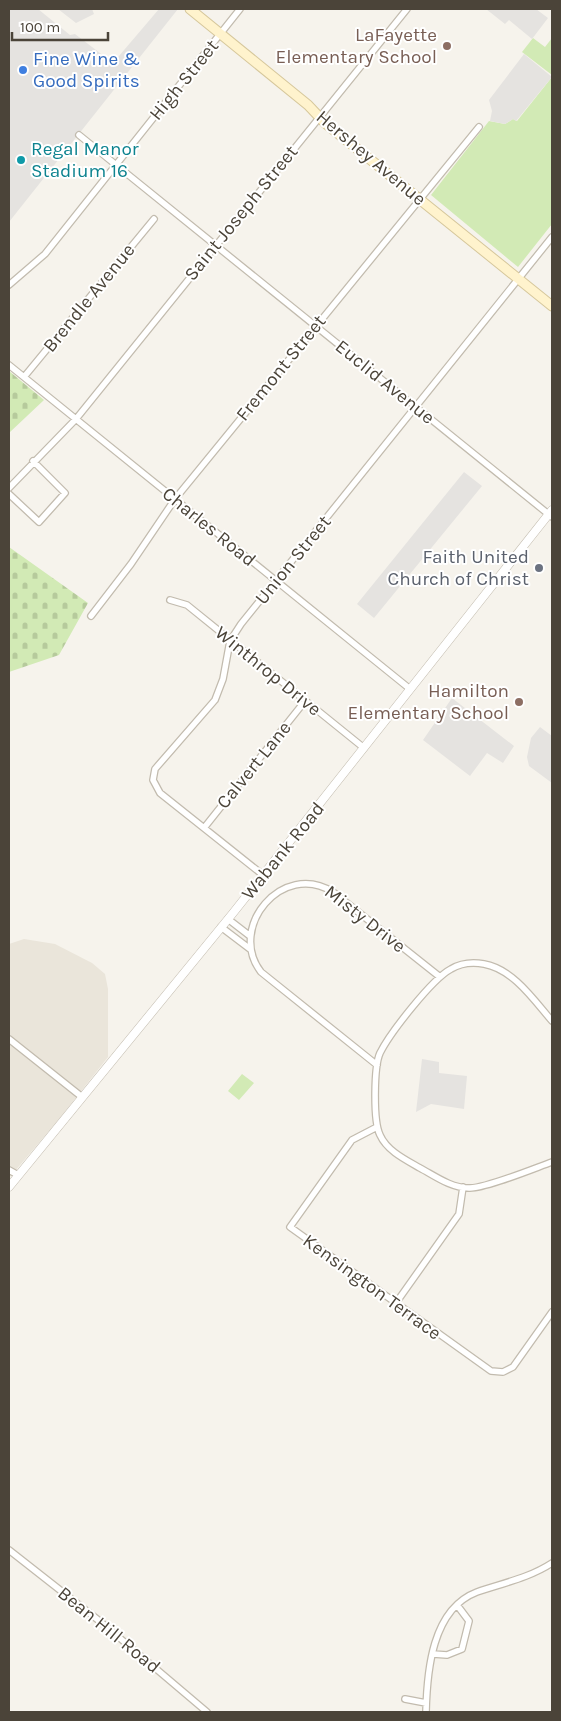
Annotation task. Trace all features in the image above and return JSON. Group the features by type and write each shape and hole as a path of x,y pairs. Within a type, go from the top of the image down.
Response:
{"main road":[{"name":"Hershey Avenue","path":"190,9 552,306"}],"street":[{"name":"High Street","path":"9,285 45,254 240,9"},
{"name":"Saint Joseph Street","path":"9,488 76,418 407,9"},
{"name":"Fremont Street","path":"91,616 131,564 175,499 419,198 479,127"},
{"name":"Euclid Avenue","path":"79,134 551,514"},
{"name":"Brendle Avenue","path":"24,377 154,219"},
{"name":"Union Street","path":"263,875 160,793 154,786 153,774 157,766 215,700 223,679 230,641 518,278 552,238"},
{"name":"Charles Road","path":"9,365 410,689"},
{"path":"9,494 39,522 65,492 33,461"},
{"name":"Wabank Road","path":"9,1187 228,919 551,514"},
{"name":"Winthrop Drive","path":"170,600 187,605 364,748"},
{"name":"Calvert Lane","path":"204,828 305,701"},
{"name":"Misty Drive","path":"250,936 255,920 281,889 294,883 318,884 333,892 440,977"},
{"path":"228,919 250,936 252,959 261,972 377,1065"},
{"path":"221,927 250,949"},
{"path":"552,1022 524,989 496,967 483,964 466,964 449,970 440,977 394,1030 380,1054 377,1065 375,1113 377,1127 384,1143 399,1156 449,1183 463,1187 480,1186 552,1162"},
{"path":"9,1039 82,1097"},
{"name":"Kensington Terrace","path":"377,1127 352,1140 290,1227 484,1368 496,1373 503,1372 512,1367 552,1312"},
{"path":"9,1170 18,1175"},
{"path":"396,1303 459,1214 463,1187"},
{"name":"Bean Hill Road","path":"9,1550 102,1623 207,1712"},
{"path":"426,1712 433,1654 442,1624 457,1605 476,1593 511,1583 552,1563"},
{"path":"433,1654 447,1655 462,1649 469,1621 457,1605"},
{"path":"405,1699 426,1703"}],"shaded area":[{"path":"9,9 38,9 70,35 75,34 113,63 159,9 178,9 9,222"},
{"path":"58,9 92,9 94,14 76,23"},
{"path":"486,9 536,9 548,18 532,39 509,20 505,24"},
{"path":"524,54 552,77 516,121 513,119 505,124 490,121 492,111 489,100"},
{"path":"464,472 482,486 374,618 357,604"},
{"path":"452,698 514,746 503,763 487,753 470,776 423,740"},
{"path":"540,727 552,736 552,783 529,766 527,757 531,738"},
{"path":"24,939 55,944 92,963 105,974 108,989 108,1057 9,1178 9,944"},
{"path":"422,1059 439,1062 439,1073 467,1076 464,1109 431,1104 416,1112"}],"green space":[{"path":"533,38 545,47 552,38 552,75 522,52"},
{"path":"552,77 552,224 518,267 431,195 489,121 505,124 513,119 517,121"},
{"path":"9,371 44,400 9,433"},
{"path":"9,547 88,603 59,655 9,672"},
{"path":"242,1074 254,1083 239,1100 228,1091"}],"place":[{"name":"LaFayette Elementary School","path":"447,46"},
{"name":"Fine Wine & Good Spirits","path":"23,70"},
{"name":"Regal Manor Stadium 16","path":"21,160"},
{"name":"Faith United Church of Christ","path":"539,568"},
{"name":"Hamilton Elementary School","path":"519,702"}]}
